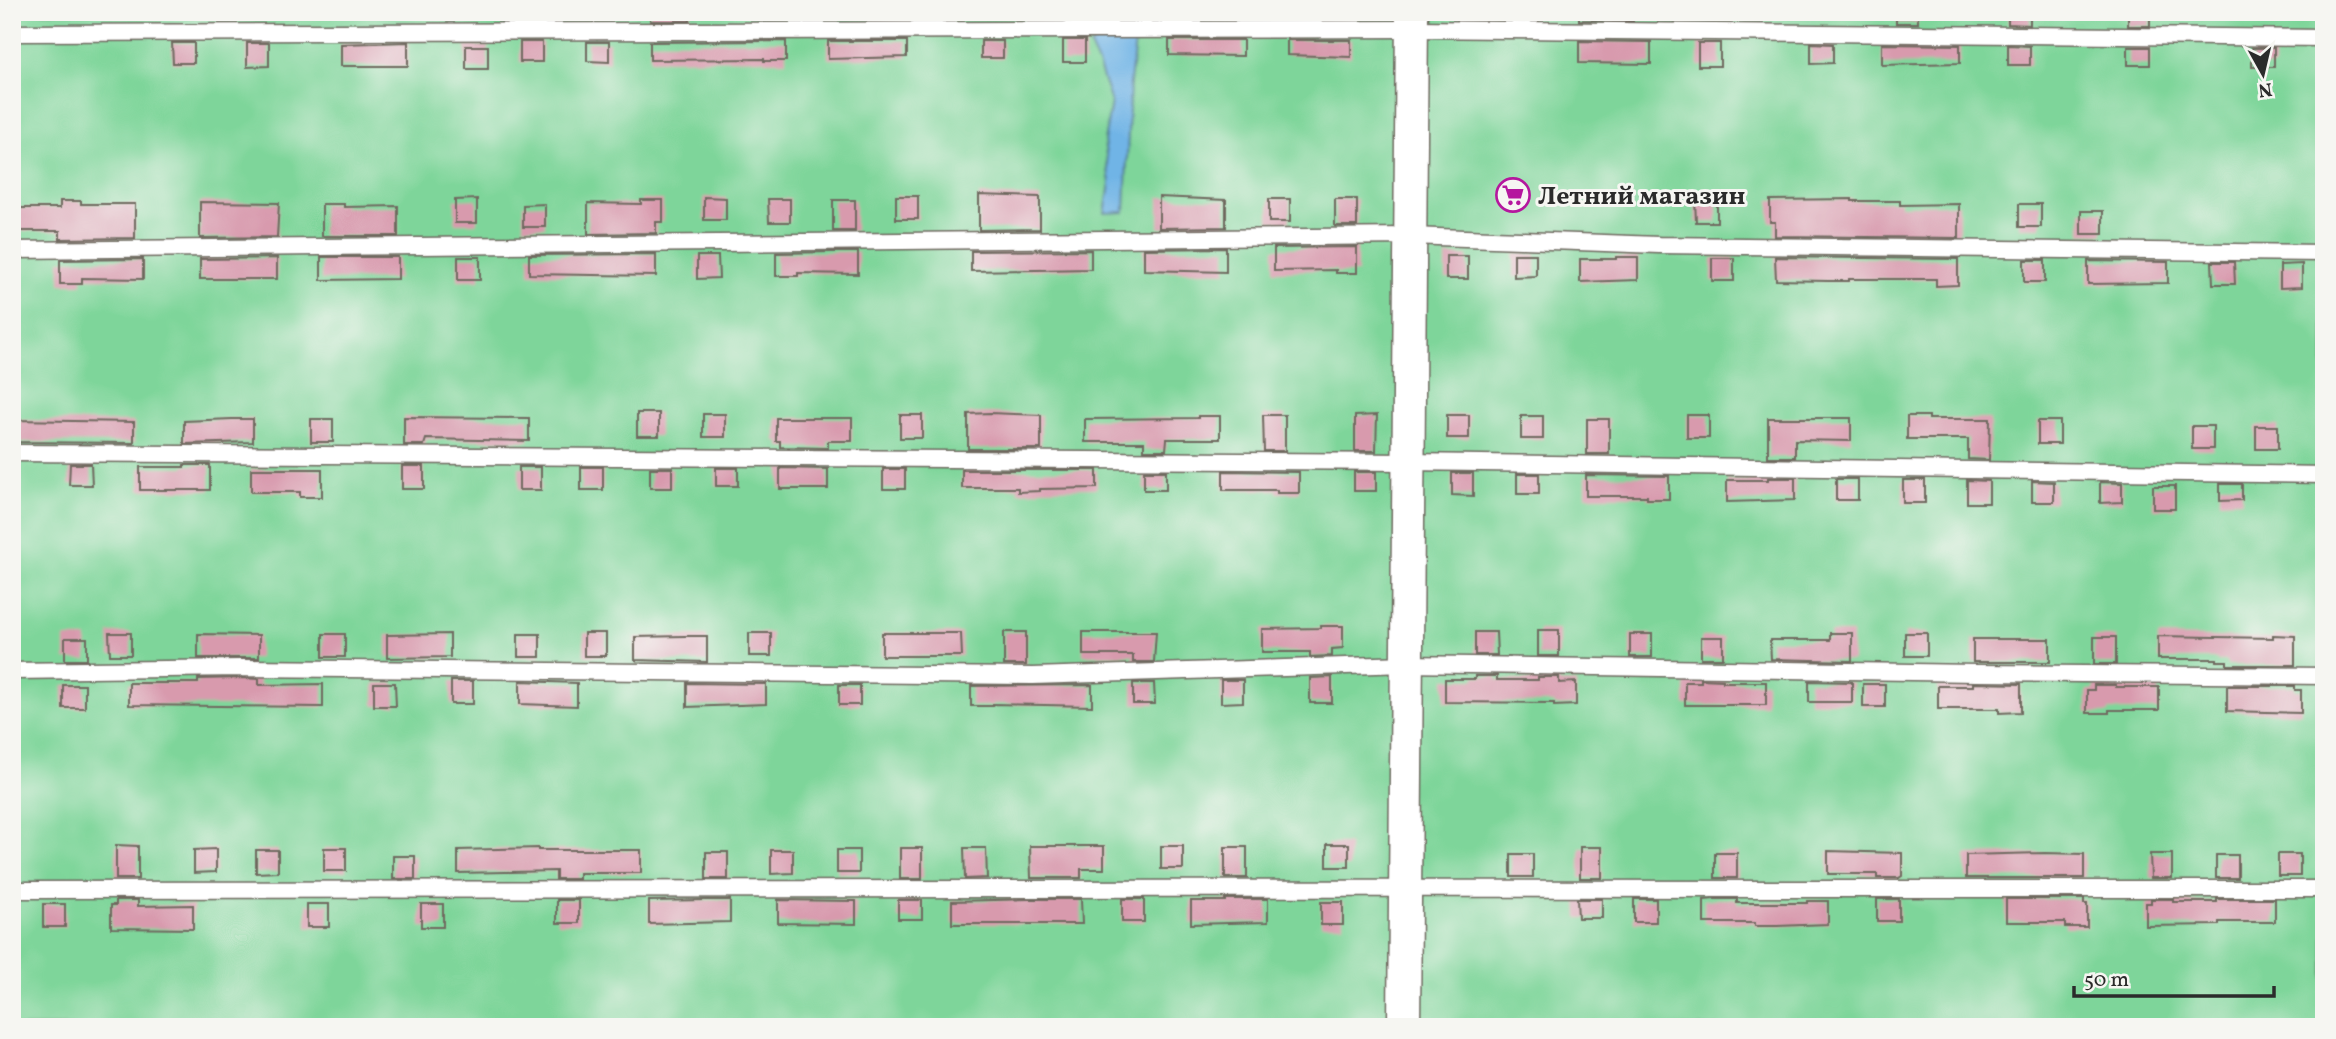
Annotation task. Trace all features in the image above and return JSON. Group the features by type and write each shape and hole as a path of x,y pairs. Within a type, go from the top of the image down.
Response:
{"street":[{"path":"1404,1027 1412,21"}],"lane":[{"path":"12,33 1412,21 2324,38"},
{"path":"12,250 1410,236 1659,245 2324,253"},
{"path":"12,453 1408,462 2324,475"},
{"path":"12,671 242,668 1033,676 1407,664 2324,676"},
{"path":"12,890 998,890 1405,887 2324,889"}],"green space":[{"path":"12,12 2324,12 2324,1027 12,1027"}],"water":[{"path":"1120,35 1135,42 1130,82 1125,212 1105,213 1110,183 1104,141 1111,103 1090,46 1098,38"}],"building":[{"path":"650,12 690,12 690,21 650,21"},
{"path":"1579,12 1633,12 1633,21 1579,20"},
{"path":"1896,12 1918,12 1918,23 1896,23"},
{"path":"2008,12 2030,12 2030,25 2008,24"},
{"path":"2128,12 2150,12 2150,26 2128,26"},
{"path":"1063,40 1085,40 1085,62 1063,62"},
{"path":"1169,40 1243,40 1243,56 1169,55"},
{"path":"1287,40 1351,40 1351,57 1287,55"},
{"path":"786,41 786,61 650,60 650,42"},
{"path":"828,41 907,41 907,57 828,59"},
{"path":"981,41 1003,41 1003,58 981,58"},
{"path":"1579,41 1651,42 1651,64 1579,63"},
{"path":"408,42 408,66 341,66 341,44"},
{"path":"520,42 542,42 542,62 520,62"},
{"path":"587,42 609,42 609,62 587,61"},
{"path":"172,43 194,43 194,63 173,63"},
{"path":"247,43 269,43 269,66 247,67"},
{"path":"1698,43 1720,43 1720,66 1698,66"},
{"path":"1811,43 1833,44 1833,63 1811,64"},
{"path":"1882,44 1960,45 1960,63 1882,65"},
{"path":"2008,45 2030,46 2030,65 2008,65"},
{"path":"466,46 488,46 488,69 466,69"},
{"path":"2128,47 2150,47 2150,65 2128,65"},
{"path":"2252,48 2274,48 2274,67 2252,67"},
{"path":"979,195 1040,197 1040,229 979,230"},
{"path":"896,196 918,196 918,219 896,219"},
{"path":"704,197 726,198 726,220 704,220"},
{"path":"1159,197 1226,200 1226,227 1159,228"},
{"path":"477,199 477,223 455,223 455,200"},
{"path":"768,199 790,199 790,222 769,222"},
{"path":"1269,199 1290,199 1290,222 1269,222"},
{"path":"1335,199 1357,199 1357,226 1335,226"},
{"path":"1695,199 1717,199 1717,222 1696,222"},
{"path":"641,200 663,200 663,222 656,222 656,233 588,234 588,203 641,204"},
{"path":"833,200 855,200 855,231 833,231"},
{"path":"1770,200 1900,201 1900,205 1959,204 1959,238 1775,236 1775,222 1770,222"},
{"path":"60,201 81,201 81,204 135,204 135,238 60,239 60,231 12,231 12,208 60,208"},
{"path":"200,202 279,203 277,237 200,238"},
{"path":"322,204 344,204 344,207 398,206 398,236 322,236"},
{"path":"545,204 545,227 523,227 523,205"},
{"path":"2019,204 2041,204 2041,227 2019,227"},
{"path":"2081,211 2103,211 2103,234 2081,234"},
{"path":"1357,247 1357,273 1336,273 1336,270 1274,271 1274,248"},
{"path":"1226,248 1226,272 1144,270 1144,249"},
{"path":"1091,250 1091,269 971,271 971,251"},
{"path":"858,252 858,274 798,273 798,276 776,276 776,253"},
{"path":"656,254 656,276 529,274 529,255"},
{"path":"1514,254 1536,254 1536,276 1514,277"},
{"path":"697,256 718,256 719,278 697,279"},
{"path":"1446,256 1468,256 1468,279 1446,279"},
{"path":"321,257 398,257 398,279 321,280"},
{"path":"458,257 480,257 480,280 458,280"},
{"path":"1638,257 1638,280 1580,282 1580,259"},
{"path":"1775,257 1958,259 1958,285 1936,286 1936,279 1776,280"},
{"path":"277,258 277,279 200,279 200,259"},
{"path":"1712,258 1734,258 1734,281 1712,281"},
{"path":"143,259 143,279 82,278 82,284 60,284 60,260"},
{"path":"2024,260 2045,260 2045,282 2024,282"},
{"path":"2088,261 2168,262 2168,283 2088,284"},
{"path":"2212,262 2234,262 2235,284 2213,284"},
{"path":"2302,264 2302,287 2280,288 2280,265"},
{"path":"637,413 659,413 659,436 637,436"},
{"path":"703,414 725,414 725,437 703,437"},
{"path":"968,414 1041,415 1041,449 968,449"},
{"path":"900,415 922,415 922,438 900,438"},
{"path":"1263,415 1285,415 1285,451 1264,451"},
{"path":"1377,415 1376,451 1355,451 1355,416"},
{"path":"1447,415 1469,415 1469,438 1447,438"},
{"path":"1687,415 1709,415 1709,438 1687,438"},
{"path":"1220,416 1220,439 1167,439 1166,450 1144,450 1144,442 1085,442 1085,419"},
{"path":"1521,416 1543,416 1543,439 1521,439"},
{"path":"1907,416 1929,416 1929,419 1990,419 1989,460 1968,459 1968,439 1907,439"},
{"path":"404,417 529,418 529,441 426,439 424,445 404,445"},
{"path":"776,418 852,418 852,441 828,441 828,448 780,447 780,441 776,441"},
{"path":"1768,418 1851,418 1851,441 1795,440 1795,457 1768,457"},
{"path":"253,419 253,442 184,444 184,421"},
{"path":"311,419 333,419 333,442 311,442"},
{"path":"1587,419 1609,419 1609,454 1587,454"},
{"path":"13,420 134,422 134,443 13,442"},
{"path":"2038,421 2060,421 2060,444 2038,444"},
{"path":"2192,426 2213,426 2213,449 2192,449"},
{"path":"2256,426 2278,426 2278,449 2256,449"},
{"path":"70,464 91,464 92,485 69,485"},
{"path":"210,465 210,490 140,490 140,467"},
{"path":"402,466 424,466 424,489 402,489"},
{"path":"519,467 541,467 541,490 519,490"},
{"path":"581,467 603,467 603,490 581,490"},
{"path":"650,468 672,468 672,488 650,488"},
{"path":"716,468 738,468 738,486 716,486"},
{"path":"780,468 828,469 828,489 780,489"},
{"path":"251,469 322,469 322,497 300,497 300,492 251,492"},
{"path":"883,469 905,469 905,489 883,489"},
{"path":"962,470 1097,470 1097,488 1018,492 1018,488 962,488"},
{"path":"1144,471 1166,471 1166,490 1144,490"},
{"path":"1223,471 1299,472 1299,493 1277,493 1277,490 1223,490"},
{"path":"1354,472 1376,472 1376,491 1354,491"},
{"path":"1452,473 1473,473 1473,496 1452,495"},
{"path":"1517,474 1539,474 1539,494 1517,494"},
{"path":"1586,475 1669,476 1669,499 1647,499 1647,496 1586,496"},
{"path":"1795,478 1795,500 1727,502 1727,480"},
{"path":"1836,479 1858,479 1858,500 1836,500"},
{"path":"1903,480 1925,480 1925,503 1903,503"},
{"path":"1967,480 1989,481 1989,503 1967,503"},
{"path":"2032,481 2054,482 2054,502 2032,502"},
{"path":"2100,482 2122,483 2122,502 2100,503"},
{"path":"2220,484 2242,484 2242,500 2220,501"},
{"path":"2153,486 2175,486 2175,509 2153,509"},
{"path":"1343,626 1343,648 1332,649 1332,656 1310,657 1310,652 1262,652 1262,629"},
{"path":"1538,630 1559,630 1559,656 1538,656"},
{"path":"1004,632 1026,632 1026,665 1004,665"},
{"path":"1083,632 1156,632 1154,662 1133,662 1133,655 1083,655"},
{"path":"1475,632 1496,632 1497,655 1475,655"},
{"path":"109,633 131,633 131,655 110,655"},
{"path":"584,633 606,633 606,656 584,656"},
{"path":"749,633 771,633 771,656 749,656"},
{"path":"882,633 961,633 962,656 882,656"},
{"path":"1830,633 1852,633 1852,661 1771,659 1770,640 1830,640"},
{"path":"1905,633 1927,633 1927,656 1905,656"},
{"path":"198,634 259,635 259,658 198,658"},
{"path":"323,634 345,634 345,657 323,657"},
{"path":"450,634 450,657 387,658 387,635"},
{"path":"518,634 540,634 540,657 518,657"},
{"path":"1630,634 1652,634 1652,657 1630,657"},
{"path":"2273,635 2295,636 2295,665 2227,665 2227,661 2217,659 2158,659 2158,636 2273,638"},
{"path":"707,636 707,662 635,660 635,637"},
{"path":"1701,637 1723,637 1723,658 1701,658"},
{"path":"2094,637 2116,637 2116,664 2094,664"},
{"path":"65,638 87,638 87,660 65,660"},
{"path":"1973,639 2050,639 2050,662 1973,662"},
{"path":"1475,676 1497,676 1497,680 1559,677 1559,683 1576,682 1576,705 1445,702 1445,679 1475,679"},
{"path":"1332,677 1332,703 1310,703 1310,678"},
{"path":"198,679 259,679 259,685 323,684 323,707 129,705 129,683 198,683"},
{"path":"1701,679 1766,682 1766,705 1685,705 1685,682 1701,682"},
{"path":"1221,680 1243,680 1243,702 1221,703"},
{"path":"451,681 473,681 473,704 451,704"},
{"path":"520,681 577,683 577,706 520,704"},
{"path":"1809,681 1852,682 1852,702 1809,702"},
{"path":"374,683 395,683 396,706 374,706"},
{"path":"687,683 766,684 766,704 687,707"},
{"path":"1133,683 1154,683 1155,704 1133,704"},
{"path":"1973,683 2021,684 2021,712 1999,713 1999,709 1938,709 1938,686 1973,686"},
{"path":"1863,684 1885,684 1885,707 1863,707"},
{"path":"63,685 85,685 85,708 63,708"},
{"path":"839,685 860,685 860,705 839,705"},
{"path":"1092,685 1092,706 971,706 971,686"},
{"path":"2094,685 2159,687 2159,710 2087,713 2087,690 2094,690"},
{"path":"2227,686 2295,686 2295,690 2301,690 2301,713 2227,711"},
{"path":"1327,844 1349,844 1349,867 1327,867"},
{"path":"116,845 138,846 138,879 116,879"},
{"path":"1030,846 1104,846 1104,869 1081,869 1081,878 1031,878"},
{"path":"1161,846 1183,846 1183,869 1161,869"},
{"path":"1225,847 1247,847 1247,878 1225,878"},
{"path":"1580,847 1602,847 1602,878 1580,878"},
{"path":"324,848 346,848 346,871 324,871"},
{"path":"900,848 922,848 922,879 900,879"},
{"path":"964,848 986,848 987,878 965,879"},
{"path":"216,849 216,872 194,873 194,850"},
{"path":"256,850 278,850 278,872 256,873"},
{"path":"458,850 641,850 641,873 579,873 579,879 556,879 556,871 458,873"},
{"path":"771,850 793,850 793,873 771,874"},
{"path":"837,850 859,850 859,873 837,873"},
{"path":"1828,851 1902,853 1902,876 1877,878 1877,874 1828,874"},
{"path":"706,852 728,852 728,879 706,879"},
{"path":"1715,853 1737,853 1737,878 1715,878"},
{"path":"1511,854 1533,854 1533,877 1511,877"},
{"path":"2084,854 2084,878 1966,878 1966,855"},
{"path":"2150,854 2172,854 2172,878 2151,878"},
{"path":"2278,854 2300,854 2300,876 2278,876"},
{"path":"2216,855 2238,855 2238,878 2216,878"},
{"path":"393,856 415,856 415,879 393,879"},
{"path":"1081,899 1082,924 952,924 952,901"},
{"path":"1122,899 1144,899 1144,922 1122,922"},
{"path":"1268,899 1268,922 1191,924 1191,901"},
{"path":"1577,899 1602,899 1602,918 1578,918"},
{"path":"1634,899 1656,899 1656,922 1634,922"},
{"path":"1737,899 1737,903 1828,901 1828,924 1755,926 1755,923 1704,923 1704,900"},
{"path":"1877,899 1899,899 1899,921 1877,921"},
{"path":"2006,899 2084,899 2084,904 2087,904 2087,927 2065,927 2065,922 2006,922"},
{"path":"2151,899 2217,902 2217,899 2275,899 2275,922 2146,926 2146,903 2151,903"},
{"path":"116,900 138,900 138,906 193,905 193,929 111,928 111,905 116,905"},
{"path":"557,900 579,900 579,923 557,923"},
{"path":"730,900 730,922 649,924 649,901"},
{"path":"778,900 856,901 856,924 778,923"},
{"path":"898,900 922,900 922,919 898,919"},
{"path":"1321,902 1343,902 1343,925 1321,925"},
{"path":"43,904 65,904 65,927 43,927"},
{"path":"307,904 329,904 329,927 307,927"},
{"path":"421,904 443,904 443,927 421,927"}],"place":[{"name":"Летний магазин","path":"1513,195"}]}
